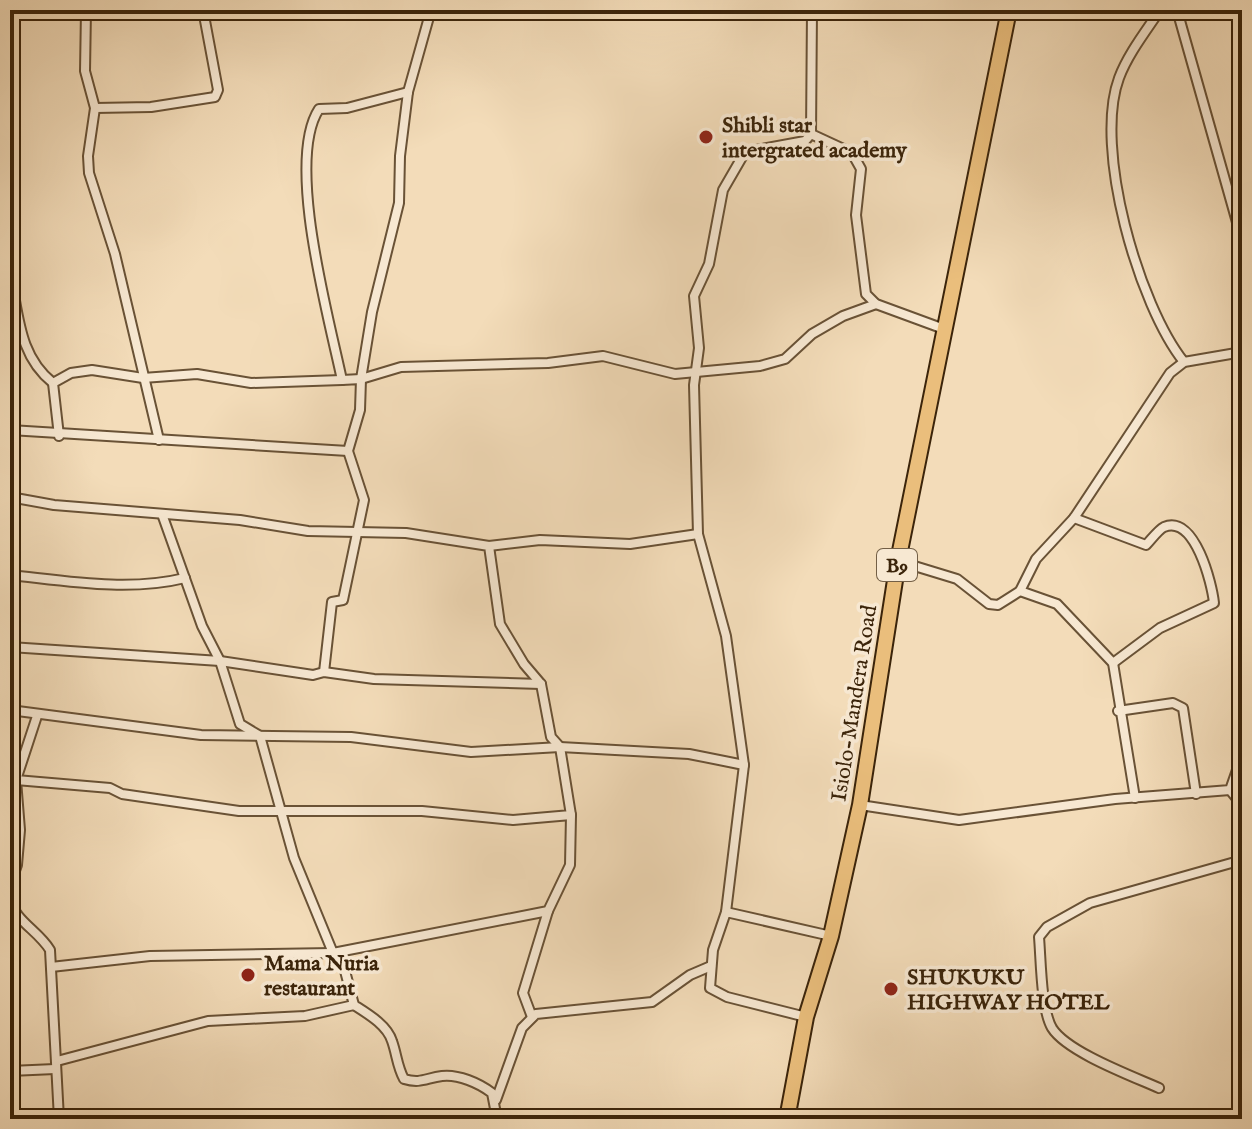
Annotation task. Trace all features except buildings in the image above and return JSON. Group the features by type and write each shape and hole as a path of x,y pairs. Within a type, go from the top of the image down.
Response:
{"highway":[{"name":"Isiolo-Mandera Road","path":"787,1119 806,1017 831,936 860,805 898,561 1009,10"}],"street":[{"path":"86,10 85,71 95,108 88,156 89,173 115,254 159,440"},
{"path":"95,108 151,107 215,97 218,90 203,10"},
{"path":"324,672 332,602 343,600 364,500 348,451 360,410 361,379 372,312 399,203 400,156 408,92 431,10"},
{"path":"806,1017 727,997 710,988 713,950 726,912 744,765 726,636 698,534 694,385 699,348 694,296 709,264 723,190 745,152 805,141 811,134 812,10"},
{"path":"1160,10 1119,78 1112,120 1114,163 1137,266 1166,339 1184,362"},
{"path":"1177,10 1242,240"},
{"path":"342,380 311,223 306,141 310,123 319,109 347,108 408,92"},
{"path":"811,134 852,153 861,169 856,215 866,294 876,304 944,329"},
{"path":"10,274 25,349 39,372 53,383 59,436"},
{"path":"53,383 71,373 92,370 143,378 197,374 251,383 342,380 361,379 401,367 480,362 548,363 603,356 675,374 697,374 785,359 812,334 843,316 876,304"},
{"path":"898,561 957,579 989,604 998,605 1020,591 1036,559 1074,518 1170,373 1184,362 1242,352"},
{"path":"10,430 59,436 348,451"},
{"path":"10,497 240,520 308,531 406,533 489,546 540,540 630,544 698,534"},
{"path":"162,514 202,626 220,661 240,724 260,736 294,858 333,953 345,971 354,1005 374,1018 392,1039 396,1066 404,1079 418,1084 441,1076 461,1078 486,1089 496,1100"},
{"path":"1074,518 1146,545 1162,528 1172,526 1191,537 1208,571 1214,603 1160,628 1113,663"},
{"path":"489,546 500,624 524,664 541,684 551,737 560,747 571,815 570,865 548,911 523,993 532,1017"},
{"path":"10,575 122,584 162,583 185,578"},
{"path":"1020,591 1057,604 1113,663 1118,711 1135,798"},
{"path":"10,647 220,661 313,675 324,672 374,679 541,684"},
{"path":"1118,711 1173,703 1183,708 1196,794"},
{"path":"10,710 37,716 201,735 351,737 471,752 560,747 689,754 744,765"},
{"path":"10,885 17,865 19,805 13,782 37,716"},
{"path":"1230,790 1238,767 1242,765"},
{"path":"13,782 110,788 122,794 239,811 422,811 513,820 571,815"},
{"path":"860,805 959,820 1135,798 1230,790"},
{"path":"1230,790 1242,805"},
{"path":"10,812 19,805"},
{"path":"1159,1088 1078,1049 1061,1039 1051,1027 1039,937 1047,927 1090,903 1242,860"},
{"path":"11,903 20,919 42,937 50,950 59,1119"},
{"path":"51,967 150,956 333,953 548,911"},
{"path":"726,912 831,936"},
{"path":"497,1119 496,1100 522,1028 532,1017 544,1012 652,1002 690,975 711,966"},
{"path":"10,1071 56,1065 208,1021 305,1016 354,1005"}],"place":[{"name":"Shibli star intergrated academy","path":"706,137"},
{"name":"Mama Nuria restaurant","path":"248,975"},
{"name":"SHUKUKU HIGHWAY HOTEL","path":"891,989"}]}
